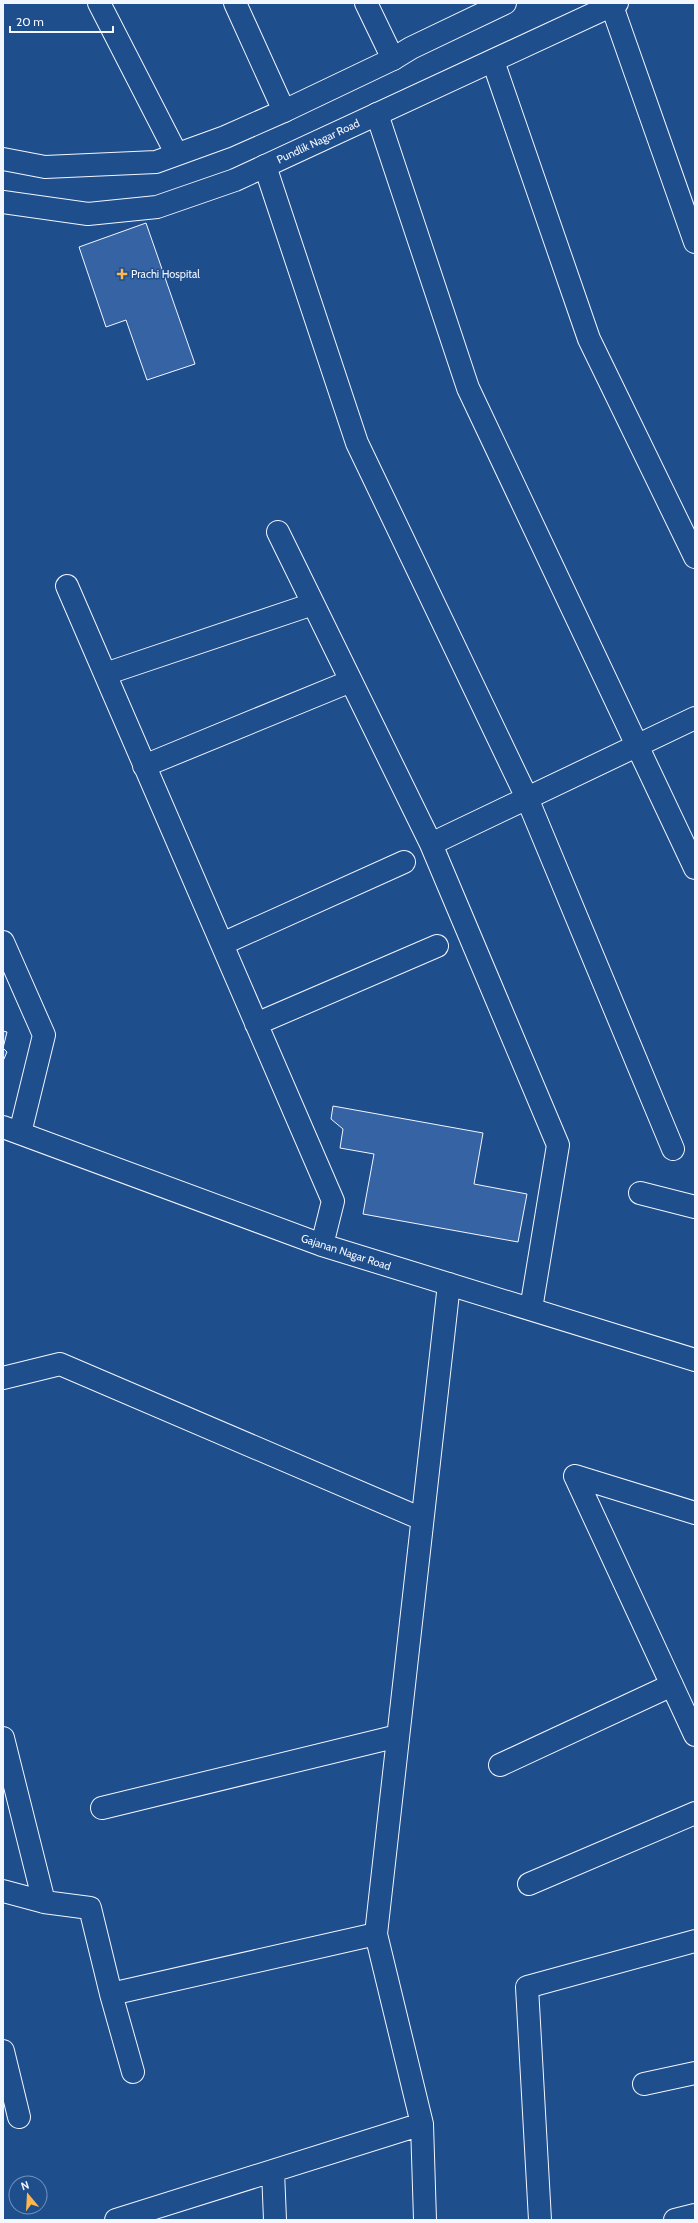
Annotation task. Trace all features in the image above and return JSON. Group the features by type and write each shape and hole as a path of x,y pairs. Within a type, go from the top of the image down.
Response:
{"street":[{"path":"99,3 176,153"},
{"path":"235,3 284,111"},
{"path":"366,3 393,60"},
{"path":"3,159 45,167 156,162 176,153 225,137 284,111 393,60 411,48 499,4"},
{"path":"614,4 695,242"},
{"name":"Pundlik Nagar Road","path":"3,202 88,214 157,208 235,180 614,4"},
{"path":"493,61 589,339 695,557"},
{"path":"377,114 468,388 695,868"},
{"path":"265,166 356,443 527,798 673,1149"},
{"path":"278,532 431,844 558,1145 531,1309"},
{"path":"67,586 333,1201 322,1245"},
{"path":"105,674 313,604"},
{"path":"144,766 351,681"},
{"path":"431,844 695,718"},
{"path":"222,944 404,862"},
{"path":"3,942 44,1035 12,1130"},
{"path":"256,1024 437,946"},
{"name":"Gajanan Nagar Road","path":"12,1130 322,1245 695,1360"},
{"path":"640,1193 695,1206"},
{"path":"426,2220 422,2124 376,1934 449,1284"},
{"path":"3,1378 60,1364 422,1519"},
{"path":"695,1513 575,1476 695,1735"},
{"path":"500,1765 672,1684"},
{"path":"102,1808 398,1736"},
{"path":"3,1738 44,1902"},
{"path":"529,1884 695,1813"},
{"path":"3,1891 44,1902 90,1908 111,1994 133,2072"},
{"path":"111,1994 376,1934"},
{"path":"540,2220 527,1987 695,1941"},
{"path":"3,2051 19,2116"},
{"path":"644,2084 695,2073"},
{"path":"126,2218 422,2124"},
{"path":"273,2171 275,2220"},
{"path":"675,2220 695,2215"}],"building":[{"path":"146,223 195,364 147,380 126,320 106,327 79,247"},
{"path":"3,1031 7,1032 3,1048"},
{"path":"3,1048 7,1052 3,1061"},
{"path":"333,1106 483,1133 474,1184 527,1194 518,1242 363,1214 374,1154 340,1148 343,1129 331,1119"}],"place":[{"name":"Prachi Hospital","path":"122,274"}]}
